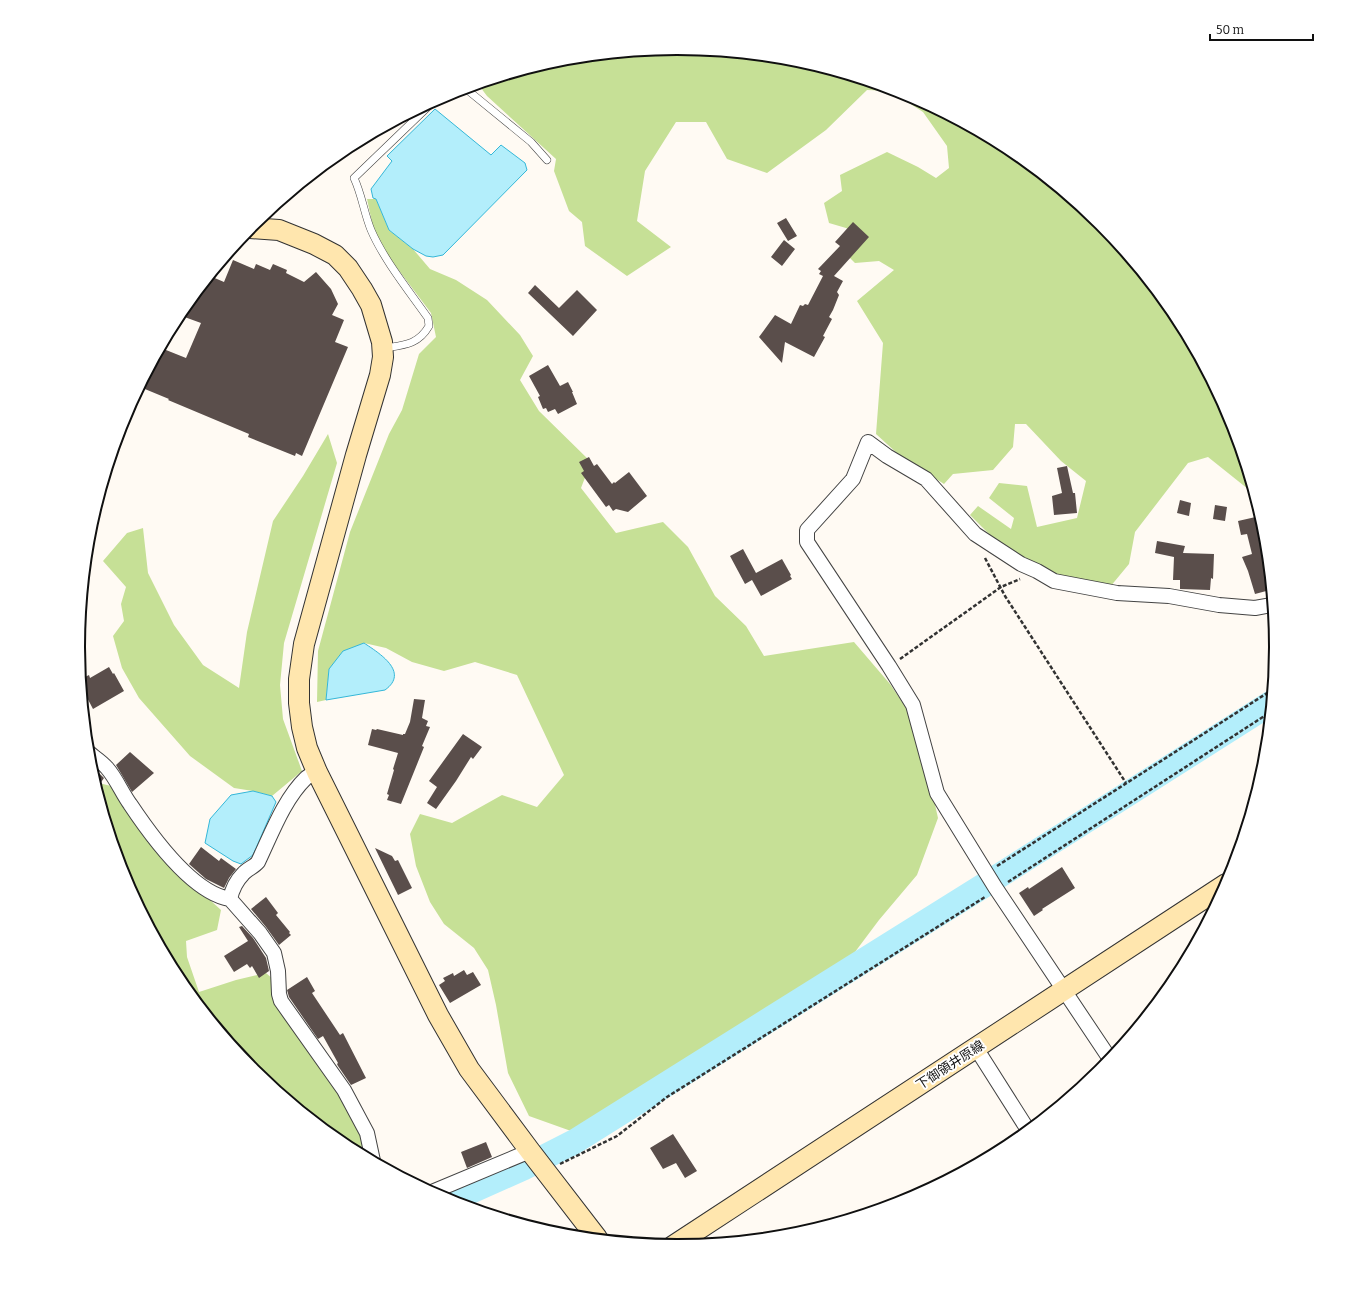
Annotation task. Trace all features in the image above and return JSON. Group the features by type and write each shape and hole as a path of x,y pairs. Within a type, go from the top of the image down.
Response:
{"street":[{"path":"258,229 279,230 314,244 335,255 348,268 371,305 379,330 383,357 380,375 356,455 304,644 299,679 299,703 302,727 308,748 317,772 438,1015 469,1069 532,1155 593,1233"},
{"path":"1107,1054 936,794 913,705 807,542 807,530 853,479 868,442 887,456 926,479 975,534 1021,564 1054,581 1117,593 1169,596 1219,605 1255,608 1268,606"},
{"path":"95,758 107,768 130,804 157,841 176,863 202,887 221,898 230,899 260,933 274,954 278,970 279,994 281,1002 344,1090 367,1133 371,1154"},
{"path":"230,899 231,892 244,873 258,862 295,791 307,777 317,772"},
{"name":"下御領井原線","path":"684,1239 1217,890"},
{"path":"976,1048 1025,1125"},
{"path":"440,1189 532,1155"}],"lane":[{"path":"470,92 531,142 547,160"},
{"path":"382,348 404,345 420,339 429,326 428,318 386,258 371,230 360,189 354,178 422,113"}],"path":[{"path":"975,534 977,542 1005,596 1126,783"},
{"path":"889,666 1001,588 1037,571"},
{"path":"547,1173 567,1160 616,1136 668,1097 992,881 1126,783 1267,693"},
{"path":"992,881 1265,716"}],"green space":[{"path":"677,55 716,56 792,66 830,75 879,91 867,90 826,130 767,173 727,159 706,122 676,122 645,171 637,221 671,247 627,276 585,246 582,222 569,211 554,171 556,159 487,96 481,88 524,75 562,66 638,56"},
{"path":"905,100 973,134 1006,155 1037,177 1096,228 1147,287 1169,318 1190,351 1224,420 1238,457 1247,488 1208,457 1188,463 1135,532 1129,564 1110,587 1063,579 1035,567 995,540 970,515 978,506 1011,529 1014,518 989,498 999,483 1027,486 1037,527 1077,518 1086,481 1061,461 1026,424 1015,424 1013,447 993,470 953,474 944,484 898,454 876,434 883,343 857,301 894,270 879,261 855,263 841,249 857,233 829,223 824,203 842,191 840,175 887,152 918,167 936,178 949,168 947,146 923,112"},
{"path":"367,199 376,199 389,230 413,249 430,269 456,280 487,300 520,335 533,356 520,380 539,411 591,462 581,488 616,533 663,522 688,547 715,596 746,626 764,656 854,642 890,684 917,724 938,818 917,875 879,920 852,956 739,1036 588,1130 571,1131 529,1116 508,1073 488,970 474,948 444,924 430,902 416,866 410,834 420,814 452,823 502,795 537,807 564,775 517,675 475,662 444,671 412,662 386,648 364,643 329,669 326,700 317,702 318,651 350,532 389,434 402,410 419,354 436,337 431,313 388,256 373,227"},
{"path":"328,434 337,463 284,643 280,685 283,719 302,771 272,796 234,788 190,756 139,698 122,668 113,636 124,621 121,604 126,587 103,561 127,533 143,528 148,573 174,625 203,665 239,688 247,632 273,521 303,476"},
{"path":"101,784 111,786 177,870 221,910 217,930 186,941 187,957 199,992 236,980 266,973 274,980 359,1127 365,1150 317,1117 258,1066 207,1007 164,943 146,909 130,874 116,837"}],"water":[{"path":"435,109 491,155 501,145 525,163 527,170 443,255 433,257 426,256 413,249 389,230 376,199 373,198 371,189 392,161 387,156"},
{"path":"364,643 390,664 394,676 392,683 385,690 326,700 329,669 343,651"},
{"path":"253,791 272,796 276,802 253,855 241,864 233,861 205,843 210,819 231,795"}],"building":[{"path":"786,218 797,236 788,241 777,223"},
{"path":"853,222 869,237 834,276 843,281 837,292 839,295 829,317 832,319 823,336 825,337 814,357 785,342 782,363 759,337 775,315 791,324 800,305 808,305 823,276 819,274 821,271 818,269 840,246 835,242"},
{"path":"784,240 795,249 782,266 771,257"},
{"path":"233,260 254,269 256,264 270,270 273,264 287,270 286,273 304,282 316,272 331,289 338,304 332,315 344,320 335,342 348,347 302,456 296,453 295,456 248,437 249,434 144,389 165,350 186,358 201,323 185,317 215,278 224,282"},
{"path":"535,285 559,308 577,290 597,310 573,336 528,293"},
{"path":"548,365 560,386 568,382 577,404 558,414 555,409 548,412 546,408 543,409 538,397 540,396 529,376"},
{"path":"589,457 594,466 597,464 612,484 629,472 647,496 628,512 616,509 613,511 609,505 606,507 581,473 584,471 579,462"},
{"path":"1067,466 1073,493 1075,493 1077,513 1054,515 1052,496 1062,493 1057,468"},
{"path":"1180,500 1191,503 1189,516 1177,513"},
{"path":"1215,505 1227,507 1225,521 1213,519"},
{"path":"1255,517 1266,591 1255,594 1242,557 1252,554 1247,534 1241,535 1238,521"},
{"path":"1157,541 1185,546 1183,553 1214,554 1213,579 1211,578 1210,590 1180,589 1180,580 1173,580 1174,557 1155,553"},
{"path":"743,549 756,573 782,559 792,579 761,596 752,580 745,584 730,556"},
{"path":"109,667 124,691 93,709 87,698 86,686 86,677 89,675 90,678"},
{"path":"414,699 425,700 422,718 428,721 426,726 430,727 422,746 424,747 401,804 387,800 389,795 387,794 398,753 368,745 372,729 403,735 405,734 410,722"},
{"path":"463,734 482,747 473,759 471,757 436,809 427,803 437,787 429,781"},
{"path":"130,752 154,773 132,792 116,765"},
{"path":"98,772 104,778 101,782"},
{"path":"201,847 219,861 221,858 236,869 224,888 206,879 189,864"},
{"path":"375,848 392,856 395,861 398,860 412,888 398,895"},
{"path":"1062,867 1075,888 1042,909 1043,910 1034,916 1019,893 1028,887 1029,889"},
{"path":"266,897 278,913 276,915 291,935 279,945 251,909"},
{"path":"242,926 253,938 266,958 269,971 259,978 252,966 250,968 247,964 234,972 224,956 248,941 239,927"},
{"path":"464,970 467,975 473,972 481,985 450,1003 439,985 445,981 443,978 453,973 454,976"},
{"path":"307,977 315,991 312,993 340,1035 343,1033 366,1078 351,1085 338,1066 338,1063 323,1036 318,1039 289,997 287,990"},
{"path":"673,1134 697,1171 685,1178 676,1163 663,1169 650,1148"},
{"path":"486,1142 492,1157 467,1168 461,1152"}],"waterway":[{"path":"458,1197 523,1168 574,1142 983,886 1266,706"}]}
